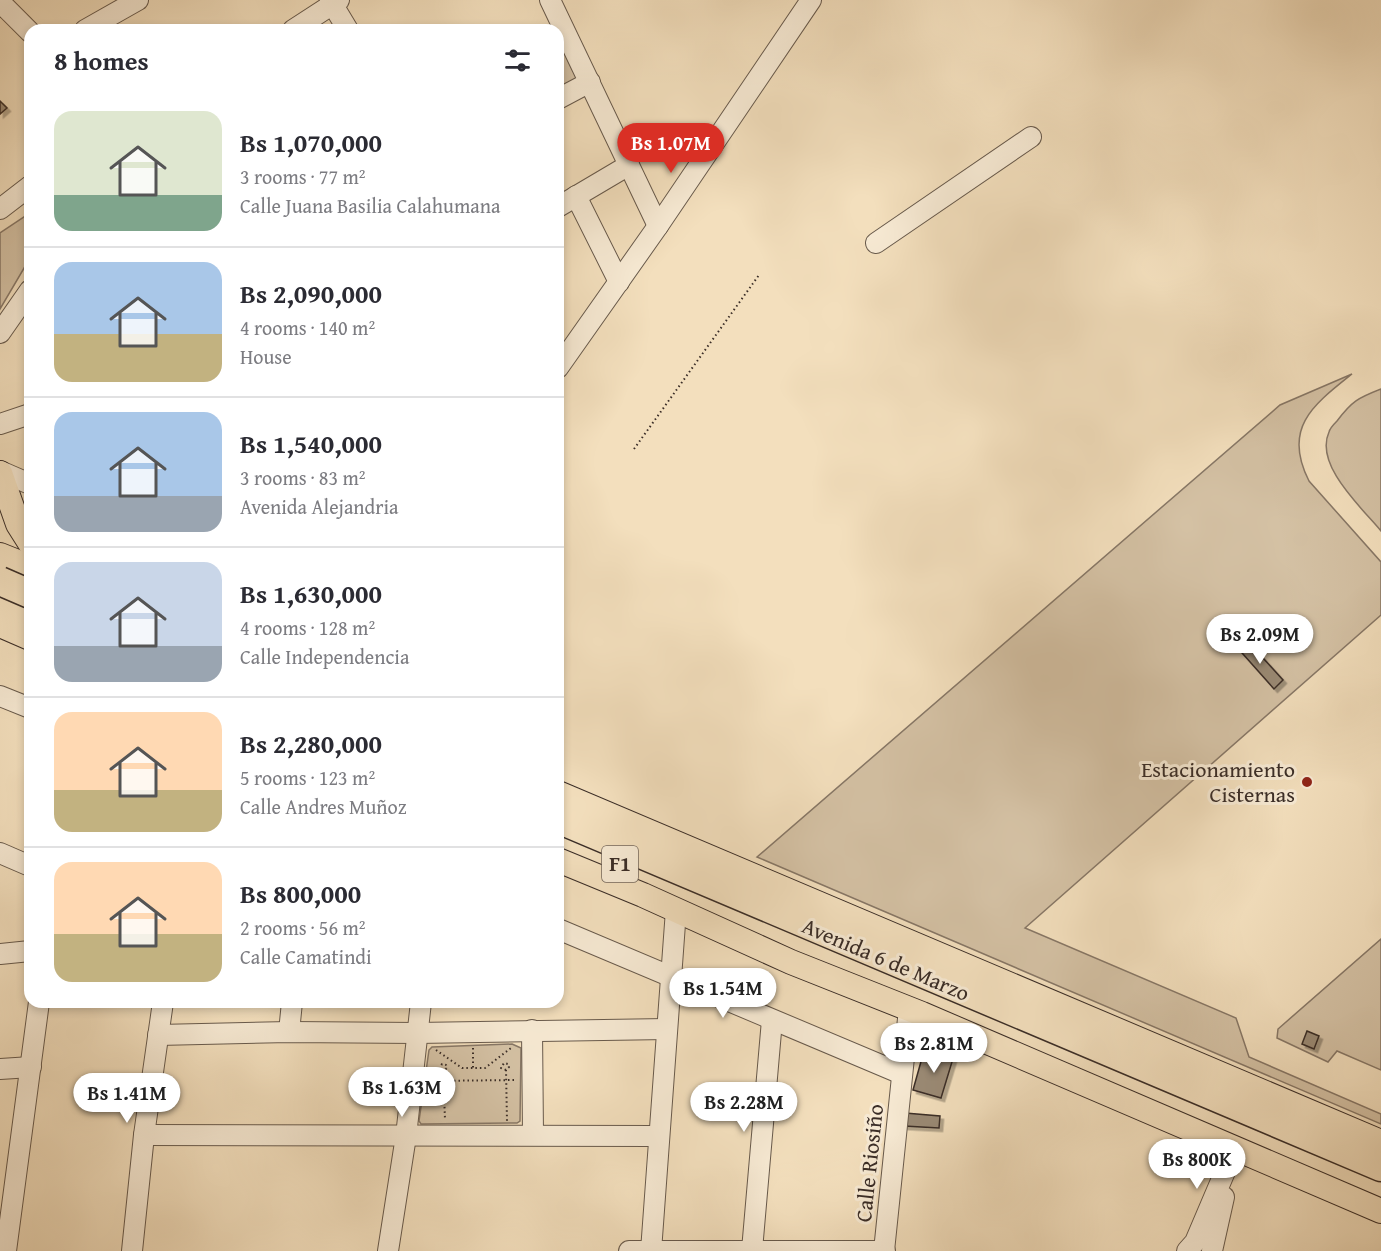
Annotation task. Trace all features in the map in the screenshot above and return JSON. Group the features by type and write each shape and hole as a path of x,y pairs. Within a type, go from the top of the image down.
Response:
{"highway":[{"path":"0,581 24,591"},
{"path":"0,598 24,609"},
{"name":"Avenida 6 de Marzo","path":"564,822 1381,1167"},
{"name":"Avenida 6 de Marzo","path":"564,840 1381,1185"}],"main road":[{"path":"0,472 10,521"},
{"path":"0,555 24,565"},
{"path":"0,561 5,583 0,598"},
{"path":"0,625 24,635"},
{"name":"Avenida 6 de Marzo","path":"564,797 1381,1142"},
{"name":"Avenida 6 de Marzo","path":"564,863 791,962 909,1009 1381,1211"}],"street":[{"path":"96,24 138,0"},
{"path":"550,0 555,24"},
{"path":"564,360 658,226 811,0"},
{"path":"0,2 24,26"},
{"path":"302,24 334,2 345,24"},
{"path":"564,40 590,82 658,226"},
{"path":"564,96 590,82"},
{"path":"876,243 1031,137"},
{"path":"564,203 629,165"},
{"path":"0,209 24,191"},
{"path":"576,196 619,282"},
{"path":"0,333 24,310"},
{"path":"0,424 24,416"},
{"path":"0,472 24,482"},
{"path":"0,696 24,706"},
{"path":"0,853 24,863"},
{"path":"651,1251 676,910"},
{"path":"564,932 902,1074"},
{"path":"0,954 24,952"},
{"path":"6,1251 8,1166 31,1067 38,1008"},
{"path":"132,1251 144,1135 162,1008"},
{"path":"289,1032 291,1008"},
{"path":"388,1251 423,1039 421,1008"},
{"name":"Calle Riosiño","path":"885,1251 909,1009"},
{"path":"752,1250 772,1020"},
{"path":"158,1035 289,1032 423,1039 532,1030 667,1029"},
{"path":"532,1030 533,1134"},
{"path":"0,1069 31,1067"},
{"path":"144,1135 659,1136"},
{"path":"1187,1251 1195,1242 1235,1148"},
{"path":"1212,1251 1235,1148"},
{"path":"629,1251 885,1251"}],"path":[{"path":"634,449 759,275"},
{"path":"423,1039 462,1068 485,1068 512,1048"},
{"path":"473,1042 473,1068"},
{"path":"505,1053 509,1067 506,1070 507,1126"},
{"path":"443,1054 443,1064 447,1067 443,1071 445,1127"},
{"path":"506,1063 501,1066 506,1070"},
{"path":"422,1082 523,1080"}],"shaded area":[{"path":"564,49 580,80 564,88"},
{"path":"24,217 24,268 0,309 0,233"},
{"path":"1352,374 1314,408 1300,432 1299,446 1301,462 1309,481 1381,562 1381,615 1025,928 1236,1018 1249,1057 1381,1114 1381,1124 757,857 1280,405"},
{"path":"1381,389 1381,531 1342,485 1328,458 1326,445 1330,429 1351,404"},
{"path":"1381,939 1381,1070 1337,1051 1328,1062 1277,1038 1278,1029"},
{"path":"512,1044 521,1048 520,1121 517,1123 421,1124 419,1121 429,1050 432,1047"}],"building":[{"path":"0,101 7,108 0,114"},
{"path":"1240,640 1249,650 1253,647 1283,680 1274,689 1235,645"},
{"path":"1307,1031 1319,1036 1314,1049 1302,1044"},
{"path":"940,1048 955,1052 941,1098 913,1090 922,1058 936,1062"},
{"path":"905,1113 940,1116 939,1128 904,1126"}],"place":[{"name":"Estacionamiento Cisternas","path":"1307,782"}]}
